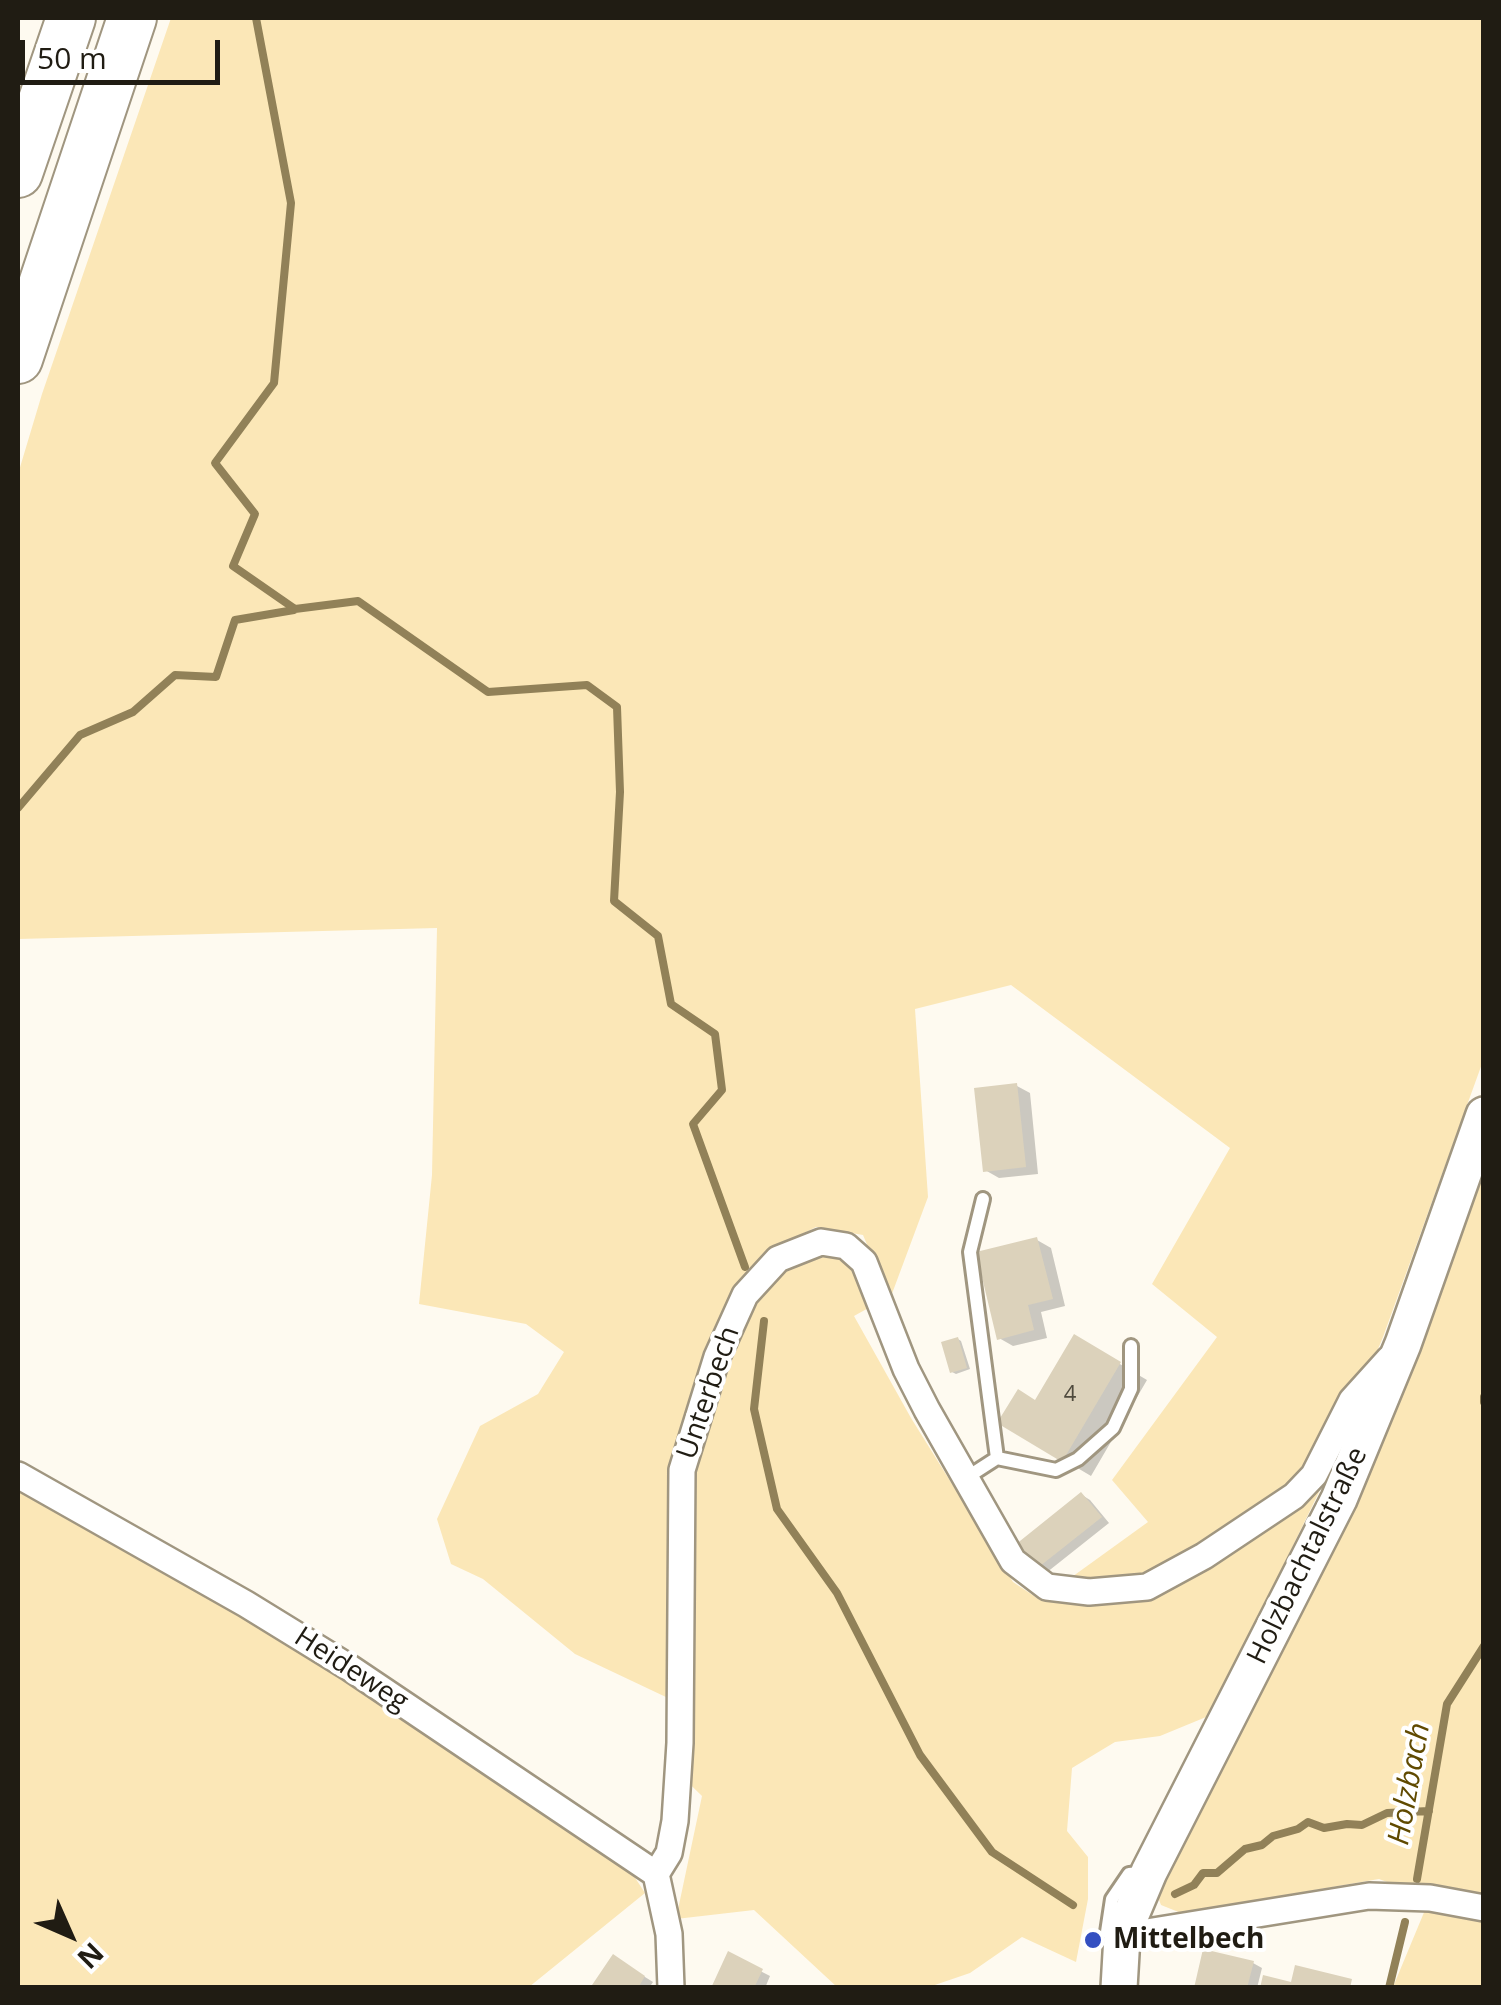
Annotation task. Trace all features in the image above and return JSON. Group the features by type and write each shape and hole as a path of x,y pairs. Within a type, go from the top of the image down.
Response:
{"highway":[{"path":"18,173 71,18"},
{"path":"18,359 132,18"}],"street":[{"name":"Holzbachtalstraße","path":"1120,1988 1122,1936 1149,1872 1339,1499 1403,1344 1484,1115"},
{"name":"Unterbech","path":"659,1884 669,1852 679,1763 682,1470 717,1356 745,1294 778,1259 820,1242 846,1246 864,1262 906,1370 966,1478 1013,1561 1047,1587 1088,1592 1147,1587 1204,1556 1294,1496 1314,1475 1352,1400 1403,1344"},
{"name":"Heideweg","path":"18,1475 335,1658 659,1884"},
{"path":"659,1884 669,1934 671,1988"},
{"path":"1122,1936 1368,1896 1430,1898 1484,1908"}],"lane":[{"path":"982,1199 970,1252 997,1458"},
{"path":"966,1478 997,1458 1056,1470 1078,1459 1112,1428 1131,1389 1130,1346"}],"shaded area":[{"path":"171,18 1483,18 1483,1061 1383,1337 1319,1492 1211,1715 1160,1736 1115,1742 1072,1768 1067,1831 1088,1857 1088,1899 1076,1962 1022,1937 970,1973 929,1987 837,1987 754,1910 676,1919 702,1796 667,1762 668,1698 575,1654 483,1579 451,1564 437,1519 480,1426 538,1394 564,1352 526,1324 419,1304 432,1175 437,928 18,939 18,474","holes":["1011,985 1230,1148 1152,1284 1217,1337 1112,1480 1148,1522 1040,1600 1013,1582 911,1418 854,1316 872,1306 854,1266 834,1254 814,1254 774,1273 761,1255 816,1227 863,1235 890,1299 928,1197 915,1009"]},
{"path":"1483,1156 1483,1987 1393,1987 1430,1898 1379,1879 1181,1913 1161,1905 1156,1892"},
{"path":"18,1488 341,1674 576,1831 632,1873 645,1893 529,1987 18,1987"}],"building":[{"path":"1017,1083 1026,1167 983,1172 974,1088"},
{"path":"1037,1237 1053,1299 1028,1305 1034,1330 997,1340 976,1252"},
{"path":"1074,1334 1121,1362 1062,1462 997,1423 1018,1389 1035,1400"},
{"path":"958,1337 967,1368 950,1373 941,1342"},
{"path":"1081,1492 1102,1517 1035,1570 1015,1545"},
{"path":"1203,1949 1254,1961 1247,1988 1194,1988"},
{"path":"728,1951 763,1969 754,1988 711,1988"},
{"path":"613,1954 645,1976 638,1988 590,1988"},
{"path":"1295,1965 1352,1979 1350,1988 1260,1988 1263,1975 1291,1982"}],"waterway":[{"path":"256,18 291,203 274,383 215,463 255,514 233,566 295,609 358,601 488,692 587,685 617,707 620,792 614,901 658,936 671,1004 715,1034 722,1090 693,1124 745,1267"},
{"path":"18,808 80,735 133,712 175,675 216,677 235,620 294,610"},
{"path":"764,1321 754,1409 777,1509 837,1593 920,1755 992,1852 1073,1905"},
{"name":"Holzbach","path":"1484,1397 1484,1402"},
{"name":"Holzbach","path":"1417,1879 1447,1704 1484,1646"},
{"path":"1175,1894 1194,1885 1203,1873 1217,1873 1245,1849 1262,1845 1273,1836 1308,1822 1324,1828 1362,1825 1387,1813 1429,1811"},
{"name":"Holzbach","path":"1389,1988 1405,1922"}],"place":[{"name":"Mittelbech","path":"1093,1940"}]}
